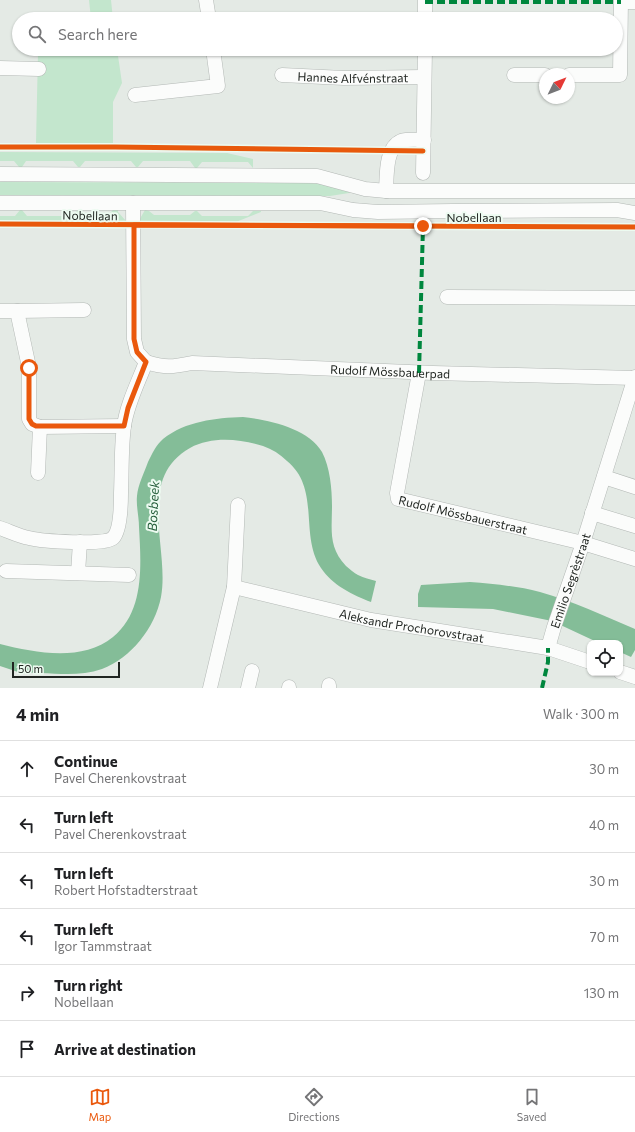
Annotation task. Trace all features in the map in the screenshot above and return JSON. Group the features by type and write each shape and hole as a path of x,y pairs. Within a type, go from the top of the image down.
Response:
{"street":[{"path":"206,0 207,12"},
{"path":"425,0 425,12"},
{"path":"621,12 621,1 635,2"},
{"path":"135,95 218,86 214,56"},
{"name":"Hannes Alfvénstraat","path":"423,172 425,56"},
{"path":"575,75 620,75 620,56"},
{"path":"0,68 39,69"},
{"path":"514,75 539,75"},
{"name":"Hannes Alfvénstraat","path":"282,76 344,78 424,77"},
{"path":"386,191 389,159 392,150 400,142 406,140 424,140"},
{"path":"0,174 317,176 365,189 386,191 635,191"},
{"name":"Nobellaan","path":"0,203 320,203 353,210 378,212 617,210 635,213"},
{"path":"0,528 29,538 80,542 108,541 113,538 116,532 120,512 124,426 128,408 146,362 137,352 134,339 134,203"},
{"path":"447,297 635,298"},
{"path":"0,311 84,310"},
{"path":"17,311 29,368 29,419 32,424 40,427 124,426"},
{"name":"Rudolf Mössbauerpad","path":"146,362 161,367 174,367 192,363 634,382"},
{"name":"Rudolf Mössbauerstraat","path":"419,373 397,493 398,499 583,543"},
{"name":"Emilio Segrèstraat","path":"548,648 634,382"},
{"path":"38,473 40,427"},
{"path":"604,477 635,488"},
{"path":"210,688 234,587 238,505"},
{"path":"592,513 635,526"},
{"path":"78,573 80,542"},
{"path":"583,543 635,559"},
{"path":"6,571 129,575"},
{"name":"Aleksandr Prochorovstraat","path":"234,587 371,620 548,648 587,661"},
{"path":"248,688 252,671"},
{"path":"623,673 635,677"}],"shaded area":[{"path":"89,0 111,0 112,12 90,12"},
{"path":"38,56 118,56 122,83 113,102 113,143 36,143"},
{"path":"0,152 227,153 253,159 253,168 248,162 202,162 197,168 195,168 190,161 143,161 138,167 136,167 131,161 85,161 80,167 78,167 73,161 26,161 22,167 19,167 14,161 0,161"},
{"path":"0,182 308,183 321,184 351,191 349,193 330,196 0,195"},
{"path":"20,210 22,210 27,216 73,216 78,210 85,215 108,215 113,210 118,210 126,221 0,221 0,216 15,216"},
{"path":"145,210 154,215 190,215 197,211 202,216 248,216 253,211 261,212 236,222 138,222"}],"water":[{"name":"Bosbeek","path":"243,417 264,420 297,431 316,444 322,452 329,471 331,485 332,538 336,552 346,566 358,575 376,581 371,602 350,593 331,580 321,568 311,541 307,498 304,485 297,472 287,461 273,450 263,446 236,440 217,440 199,444 190,448 173,461 164,478 159,496 158,516 163,578 161,597 158,609 147,631 132,650 113,664 102,669 79,674 24,673 0,666 0,644 43,652 73,653 101,645 113,637 131,614 136,601 140,571 137,496 141,479 154,450 163,439 191,424 222,418"},
{"path":"470,582 531,590 552,596 588,609 635,629 635,650 631,657 623,653 623,640 593,640 552,621 493,609 418,607 418,594 421,585"}],"marked path":[{"path":"425,2 621,2"},
{"path":"419,373 423,226"},
{"path":"542,688 548,662 548,648"}],"cycle path":[{"path":"0,147 423,151"},
{"path":"0,224 635,227"}],"route":[{"path":"29,368 29,419 32,424 40,427 124,426 128,408 146,362 137,352 134,339 134,225 423,226"}]}
